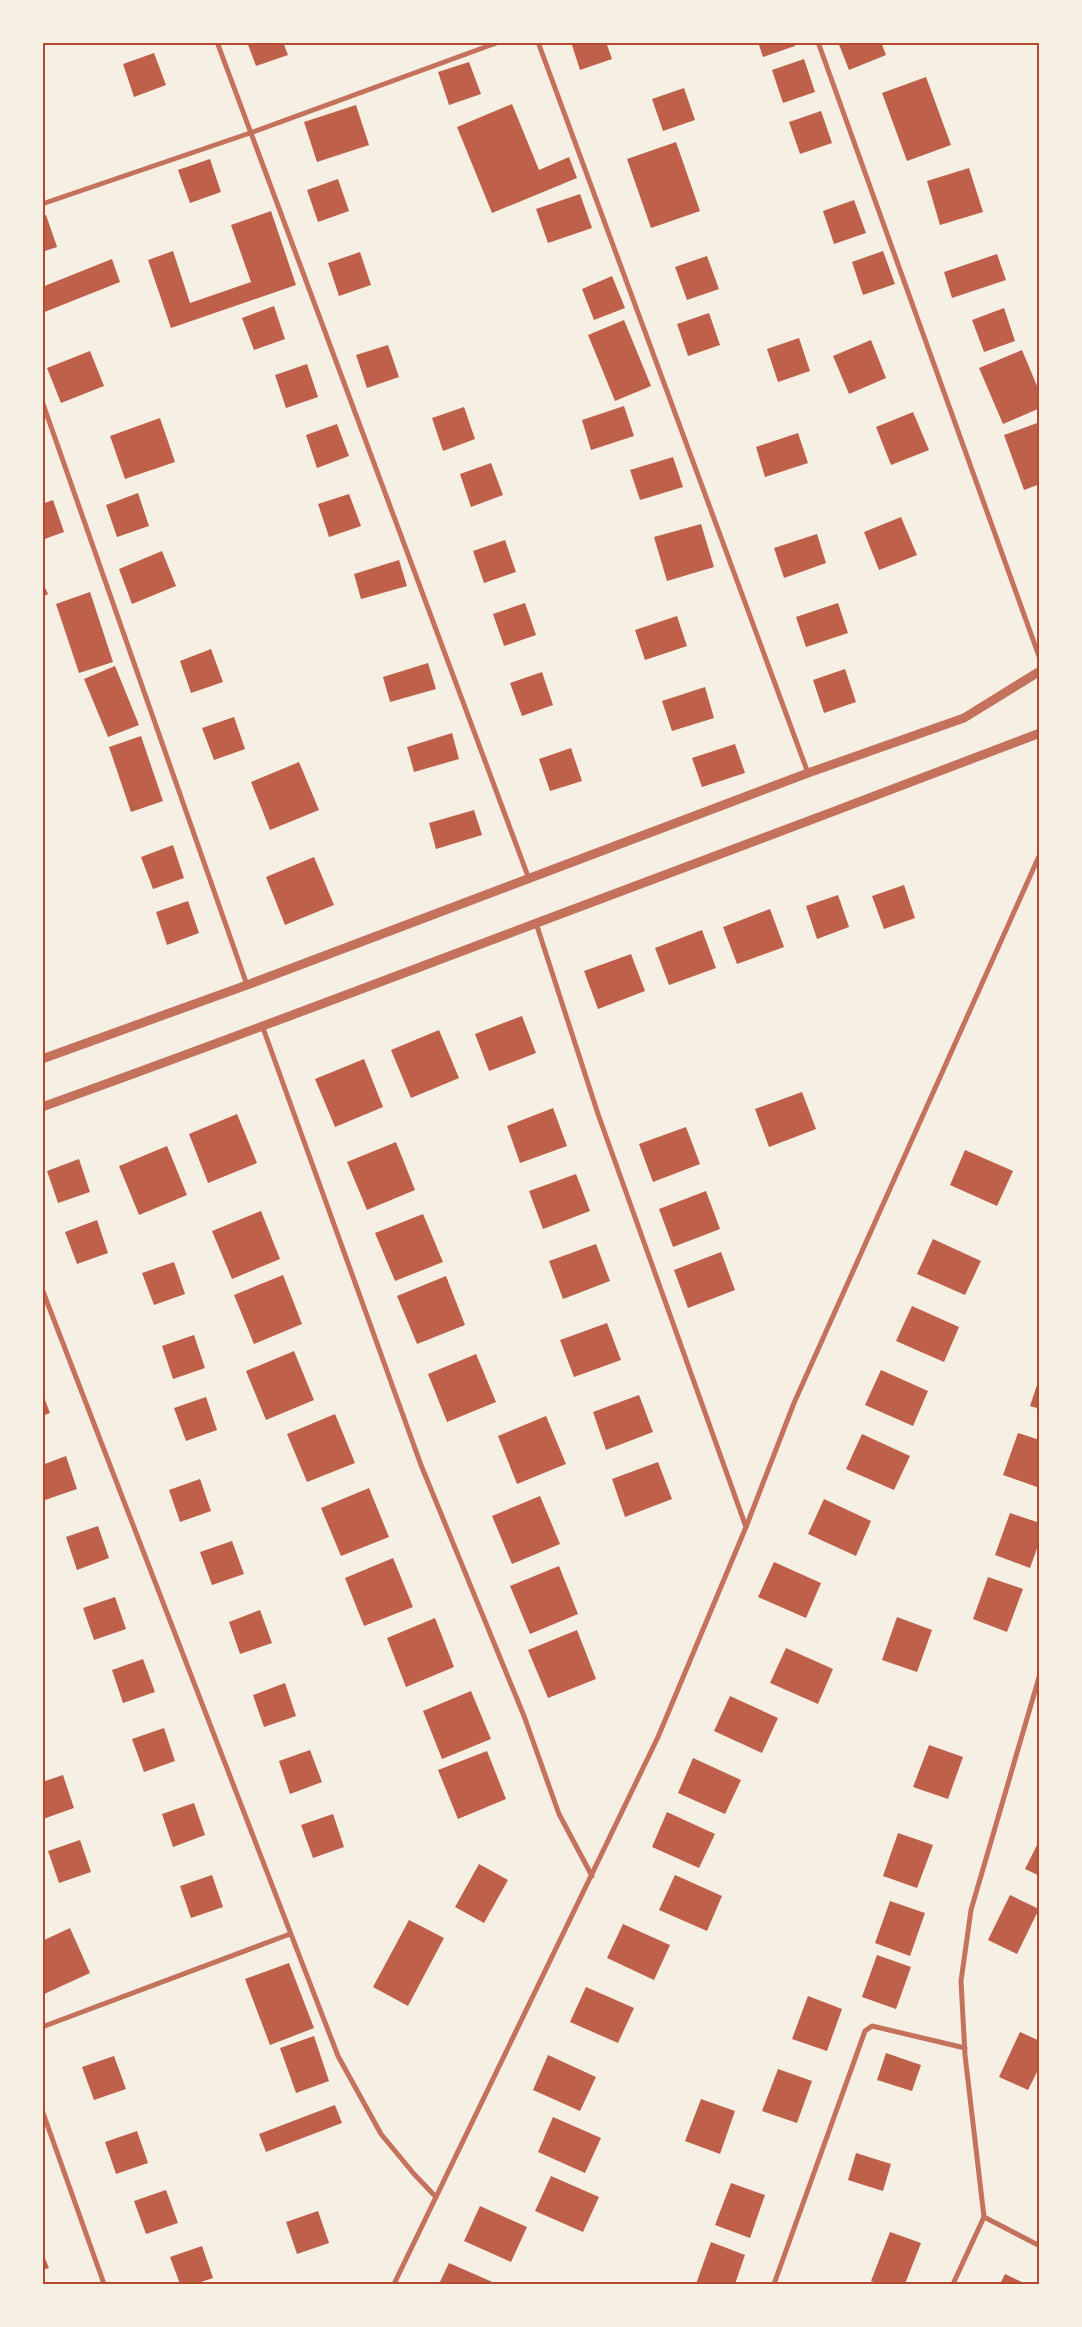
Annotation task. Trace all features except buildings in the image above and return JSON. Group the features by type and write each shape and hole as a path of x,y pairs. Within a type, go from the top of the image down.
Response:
{"street":[{"path":"217,42 529,879"},
{"path":"42,204 250,133 498,42"},
{"path":"538,42 808,773"},
{"path":"818,42 1040,659"},
{"path":"42,401 247,985"},
{"path":"42,1059 247,985 808,773 964,718 1040,671"},
{"path":"42,1107 263,1028 1040,733"},
{"path":"394,2284 658,1737 746,1527 794,1403 1040,854"},
{"path":"536,923 598,1114 746,1527"},
{"path":"263,1028 421,1465 524,1716 559,1814 592,1876"},
{"path":"42,1289 338,2056 381,2134 436,2197"},
{"path":"953,2284 984,2217 964,2048 961,1981 971,1910 1040,1674"},
{"path":"42,2027 290,1934"},
{"path":"774,2284 865,2030 872,2026 964,2048"},
{"path":"42,2110 104,2284"},
{"path":"984,2217 1040,2246"}]}
